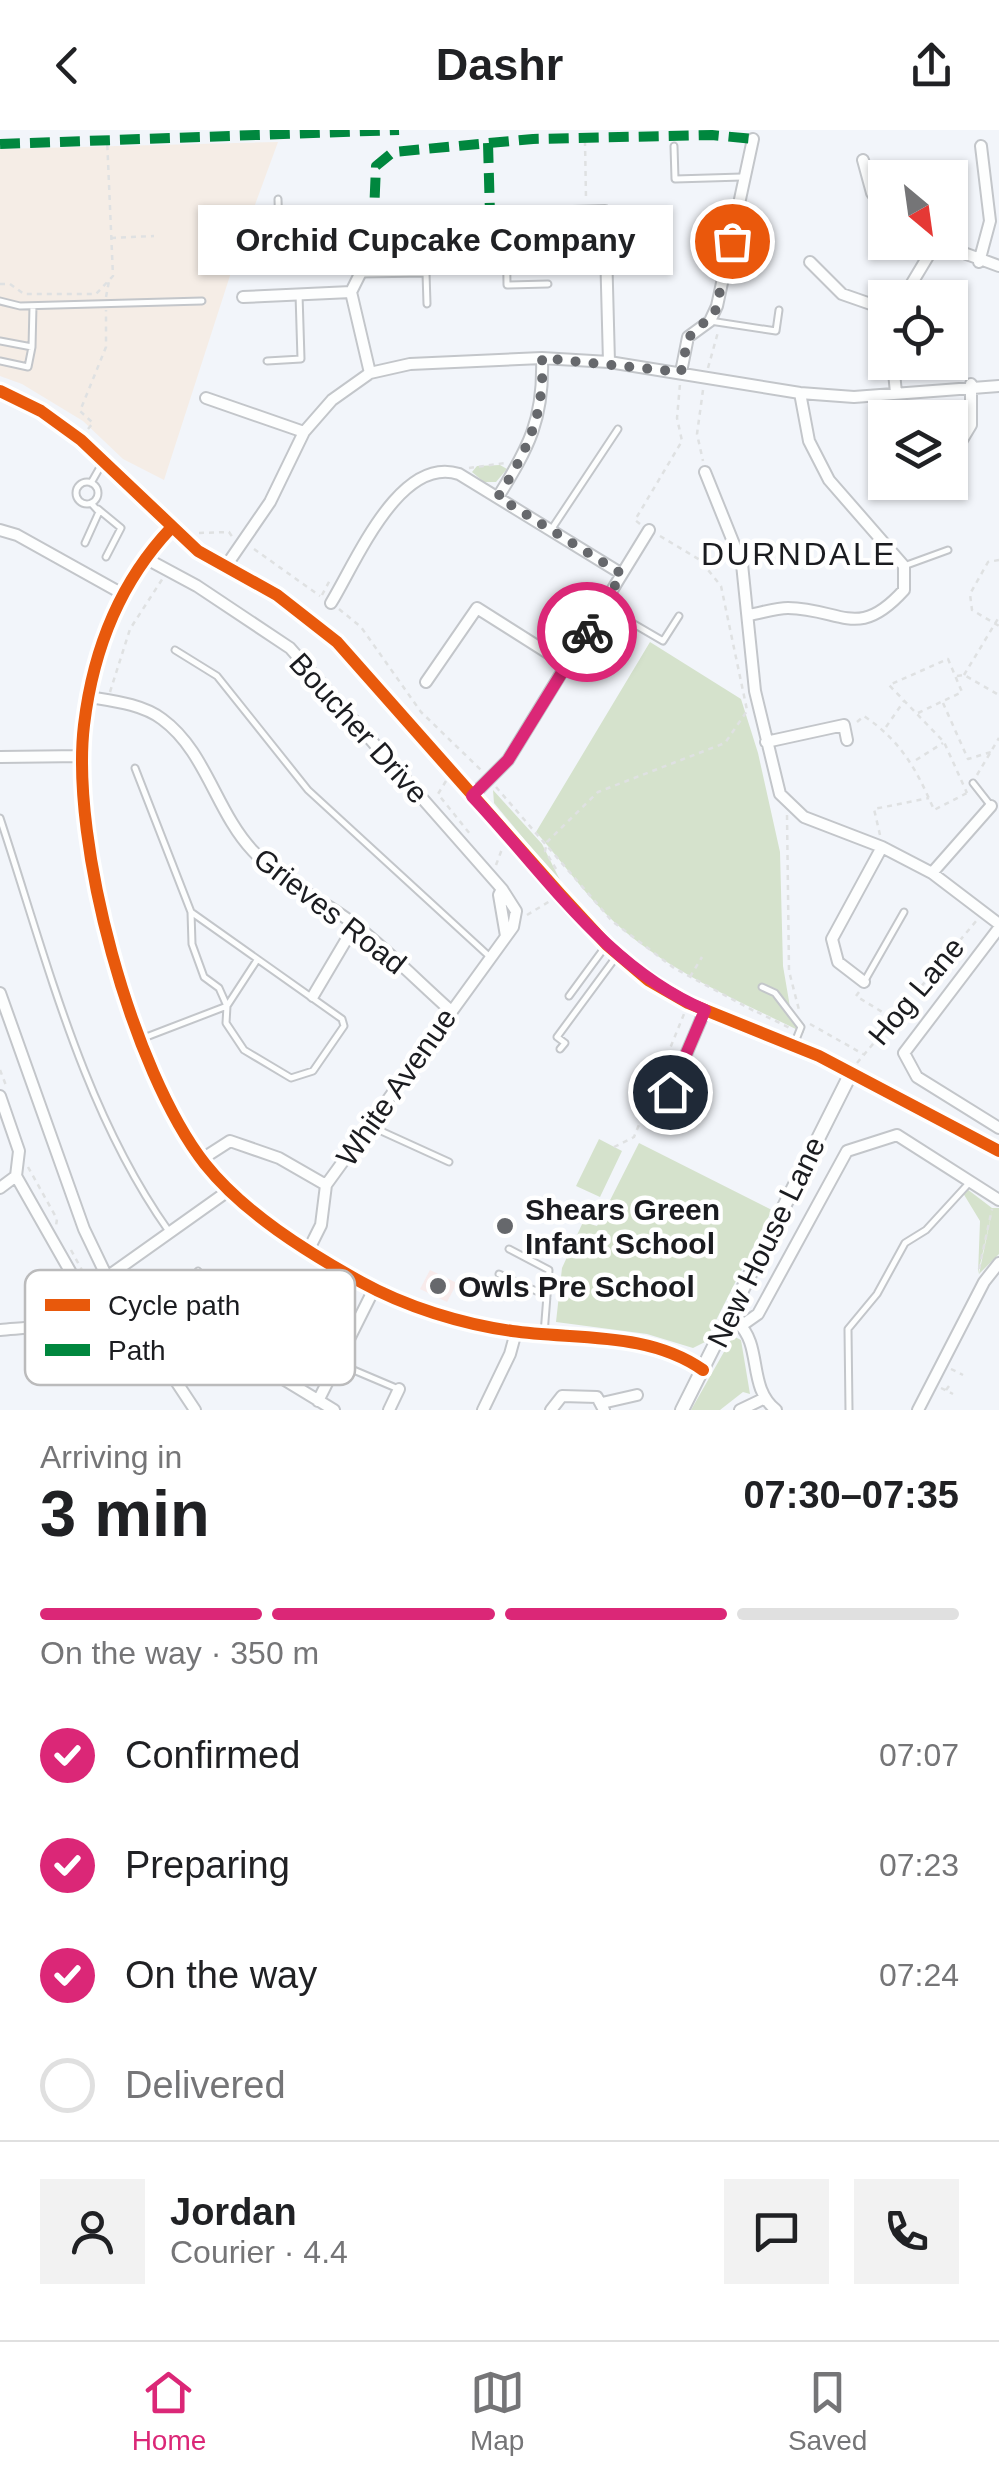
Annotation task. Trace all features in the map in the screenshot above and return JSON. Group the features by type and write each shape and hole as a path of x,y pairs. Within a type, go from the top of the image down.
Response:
{"street":[{"path":"681,372 688,338 715,322 754,138"},
{"path":"979,262 990,221 981,146"},
{"path":"863,160 868,178"},
{"path":"480,215 605,211 609,362"},
{"path":"361,218 360,274 352,292 370,373"},
{"path":"968,257 999,266"},
{"path":"810,262 842,294 868,303"},
{"path":"244,298 352,292"},
{"path":"498,497 534,436 541,405 542,358"},
{"path":"226,566 270,502 304,432 332,400 370,373 410,364 542,358 609,362 800,393 896,394 971,384 999,386"},
{"path":"895,380 896,394"},
{"path":"968,430 971,384"},
{"path":"0,391 52,418 104,460 198,551 299,610 337,642 560,894 612,950 648,980 705,1010 796,1039 851,1073 999,1151"},
{"path":"749,615 788,608 852,620 883,613 904,590 904,566 830,480 810,442 800,393"},
{"path":"206,398 304,432"},
{"path":"326,600 395,500 417,476 450,471 622,574"},
{"path":"705,472 742,564 755,691 786,804 804,817 882,847 932,873 999,926 905,1048 912,1072 999,1128"},
{"path":"171,528 121,593 89,697 84,756 88,841 106,926 141,1039 202,1160 228,1192 344,1270"},
{"path":"0,530 18,535 121,593"},
{"path":"472,796 508,760 649,530"},
{"name":"Boucher Drive","path":"145,558 197,586 290,648 503,882"},
{"path":"426,682 477,608 567,665"},
{"name":"Grieves Road","path":"89,697 146,710 168,724 188,745 226,816 252,850 292,886 355,925 450,1010"},
{"path":"766,742 850,724 847,740"},
{"path":"0,757 84,756"},
{"path":"932,873 991,806"},
{"path":"864,982 838,962 832,939 882,847"},
{"name":"White Avenue","path":"310,1249 321,1225 326,1185 506,936 503,882"},
{"path":"313,996 355,925"},
{"path":"0,994 57,1161 104,1270"},
{"path":"685,1113 690,1100 670,1092 705,1010"},
{"name":"New House Lane","path":"682,1410 851,1073"},
{"path":"0,1096 19,1151 16,1176 69,1270"},
{"path":"957,1127 966,1108"},
{"name":"New House Lane","path":"741,1326 758,1314 846,1151 898,1135 970,1182"},
{"path":"202,1160 230,1141 279,1158 326,1185"},
{"path":"0,1188 16,1176"},
{"path":"970,1182 996,1201"},
{"path":"117,1270 228,1192"},
{"path":"918,1410 984,1282 999,1263"},
{"path":"355,1276 374,1288 446,1316 516,1332 650,1346 703,1370"},
{"path":"355,1324 374,1288"},
{"path":"728,1318 741,1326 764,1399 776,1410"},
{"path":"0,1330 25,1326"},
{"path":"483,1410 512,1351 516,1332"},
{"path":"177,1385 195,1410"},
{"path":"293,1385 334,1410"},
{"path":"318,1400 325,1385"},
{"path":"389,1410 399,1389"},
{"path":"551,1410 558,1398 569,1394 594,1396 603,1406 637,1395"},
{"path":"740,1410 764,1399"}],"lane":[{"path":"674,146 675,179 746,177"},
{"path":"278,199 279,234 361,231"},
{"path":"506,214 507,285 548,284"},
{"path":"360,274 426,272 427,304"},
{"path":"266,361 301,360 298,294"},
{"path":"0,300 33,306 202,301"},
{"path":"0,362 28,367 33,306"},
{"path":"715,322 776,331 778,310"},
{"path":"0,340 32,347"},
{"path":"551,530 618,428"},
{"path":"91,483 104,460"},
{"path":"91,483 81,484 76,493 81,502 91,503 120,524 106,557"},
{"path":"91,483 98,491 91,503"},
{"path":"85,543 98,508"},
{"path":"904,566 948,550"},
{"path":"603,606 663,641 678,616"},
{"path":"175,650 217,676 308,790 490,957"},
{"path":"135,768 191,912 192,944 204,978 218,988 226,1006 226,1023 244,1050 291,1078 302,1078 312,1071 344,1026 342,1018 191,912"},
{"path":"973,783 987,795 991,806"},
{"path":"0,818 92,1085 139,1190 170,1232"},
{"path":"864,982 904,912"},
{"path":"570,996 612,950"},
{"path":"560,1049 565,1043 557,1037 612,950"},
{"path":"141,1039 226,1006 258,958"},
{"path":"762,986 776,994 800,1027 796,1039"},
{"path":"368,1126 449,1162"},
{"path":"849,1410 848,1329 877,1294 905,1242 926,1230 970,1182"},
{"path":"509,1249 549,1270 544,1334"},
{"path":"500,1274 547,1296"},
{"path":"355,1370 399,1389"}],"path":[{"path":"0,284 10,284 24,294 96,294 113,276 107,138"},
{"path":"585,141 587,212"},
{"path":"111,238 154,236"},
{"path":"87,430 93,423 80,411 106,347 110,280"},
{"path":"705,472 697,434 715,322"},
{"path":"681,372 677,418 682,441 634,520 700,560 721,586 747,711 755,726 762,725"},
{"path":"473,476 463,470 474,464 511,466 507,472"},
{"path":"194,536 229,532 246,549 250,545 279,571 361,627 409,697 426,682"},
{"path":"997,625 972,610 970,594 988,562 999,560"},
{"path":"108,701 124,643 164,576"},
{"path":"326,600 329,581 338,578"},
{"path":"964,674 999,616"},
{"path":"850,724 864,716 884,730 913,761 934,810 967,793 944,742 890,685 948,659 962,692 918,712"},
{"path":"955,676 964,674 999,695"},
{"path":"884,730 905,700"},
{"path":"942,702 968,760 991,752"},
{"path":"546,846 590,798 725,743 747,711"},
{"path":"980,771 999,738"},
{"path":"913,761 944,742"},
{"path":"491,794 495,785 604,914 690,978 796,1039 806,1031 804,1021 863,1054"},
{"path":"882,847 874,810 929,798"},
{"path":"786,804 790,971 802,1018"},
{"path":"503,845 496,867 503,882"},
{"path":"546,846 555,868"},
{"path":"522,905 524,916 560,894"},
{"path":"690,978 702,957"},
{"path":"864,982 856,996 892,1018"},
{"path":"614,1147 634,1137 688,1003"},
{"path":"978,1277 996,1201"},
{"path":"947,1367 964,1375"},
{"path":"946,1390 952,1382"},
{"path":"937,1386 953,1394"}],"shaded area":[{"path":"278,142 237,254 164,480 123,459 83,421 22,384 0,376 0,149"},
{"name":"Owls Pre School","path":"430,1270 457,1283 447,1302 420,1289"}],"green space":[{"path":"500,465 507,469 496,482 484,482 472,472 477,466"},
{"path":"650,642 741,699 758,753 780,852 783,966 790,1007 804,1033 700,981 627,934 536,832"},
{"path":"493,790 542,844 563,886 494,803"},
{"path":"599,1139 622,1151 600,1197 576,1186"},
{"path":"639,1143 772,1210 705,1342 693,1348 647,1334 556,1322 562,1268 583,1222 597,1226"},
{"path":"967,1189 992,1208 999,1208 999,1254 979,1274 992,1211 978,1274 980,1221 963,1193"},
{"path":"733,1336 741,1340 750,1394 743,1392 720,1410 691,1410"}],"marked path":[{"path":"0,144 399,130"},
{"path":"361,218 374,214 376,166 393,152 533,139 712,135 753,139"},
{"path":"488,143 490,215"}],"cycle path":[{"path":"0,391 41,411 81,440 198,551 277,595 337,642 560,894 607,945 648,980 688,1003 819,1056 999,1151"},
{"path":"171,528 137,571 111,619 88,697 82,774 97,891 131,1015 178,1123 205,1164 238,1199 277,1230 340,1270"},
{"path":"355,1278 397,1299 454,1319 536,1334 635,1343 682,1357 703,1370"}],"way so far":[{"path":"587,632 622,574 498,497 534,436 541,405 542,358 681,372 688,338 710,321 718,306 732,241"}],"place":[{"name":"Orchid Cupcake Company","path":"732,241"},
{"name":"Shears Green Infant School","path":"505,1226"},
{"name":"Owls Pre School","path":"438,1286"}],"district":[{"name":"DURNDALE","path":"799,554"}],"route":[{"path":"587,632 508,760 472,796 607,945 666,992 705,1010 670,1092"}]}
